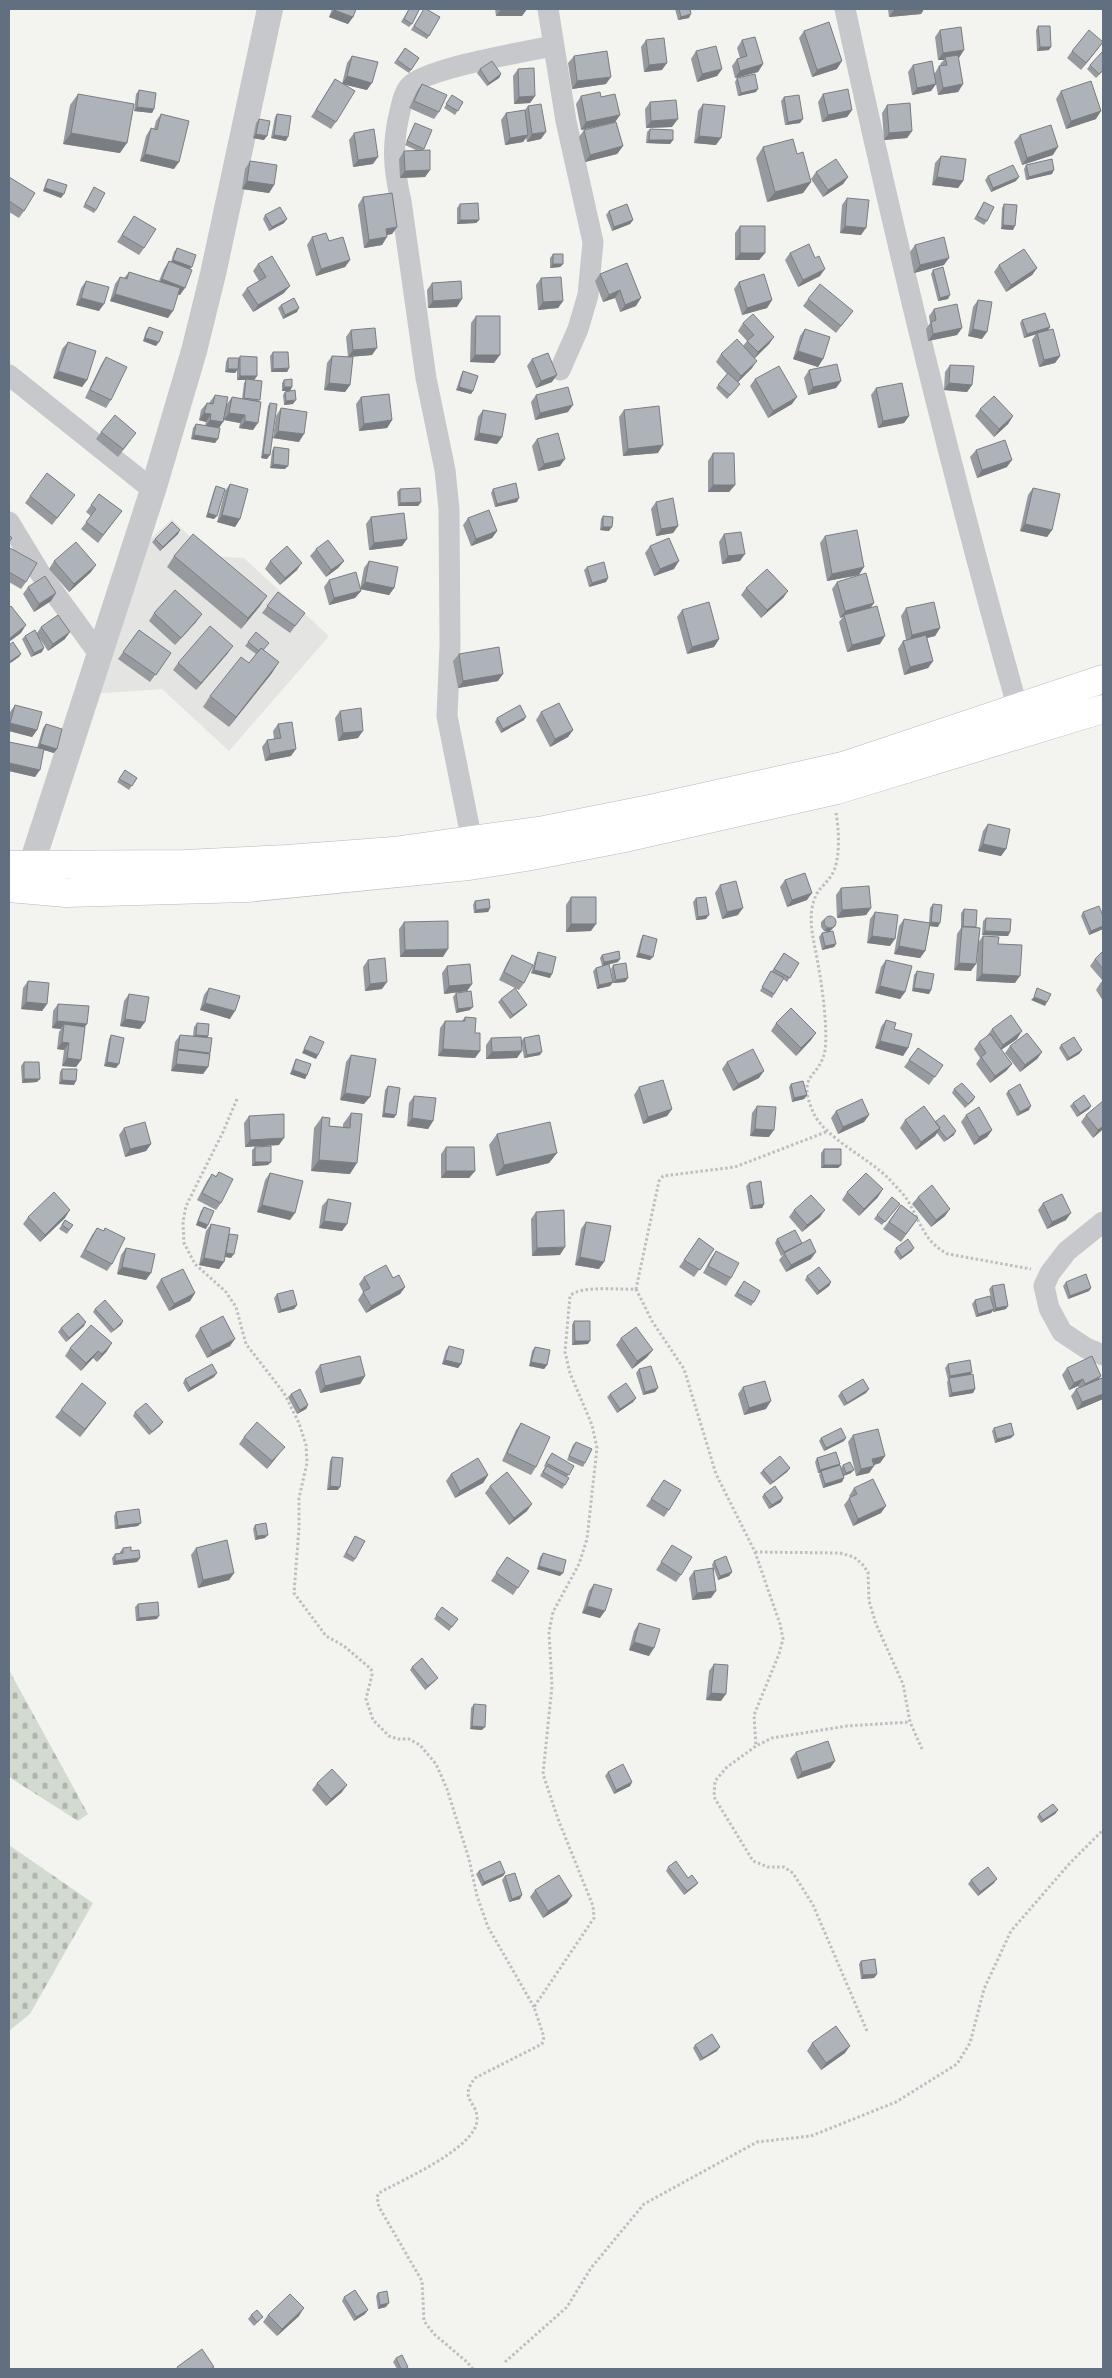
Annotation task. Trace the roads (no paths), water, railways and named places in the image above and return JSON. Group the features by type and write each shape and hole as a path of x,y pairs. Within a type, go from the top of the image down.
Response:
{"highway":[{"path":"20,866 231,862 394,851 472,841 650,809 834,768 1103,680"},
{"path":"9,888 66,893 247,888 469,866 620,839 832,790 1103,709"}],"street":[{"path":"20,866 99,654 153,490 194,351 213,274 270,9"},
{"path":"548,9 552,46 578,178 593,242 588,295 578,329 560,370"},
{"path":"844,9 934,392 978,567 1018,709"},
{"path":"472,841 447,716 450,646 449,509 445,470 426,378 401,201 394,173 394,137 403,100 410,86 426,77 468,64 552,46"},
{"path":"9,375 153,490"},
{"path":"9,522 40,573 99,654"},
{"path":"1103,1222 1067,1251 1050,1273 1044,1286 1049,1308 1062,1332 1086,1348 1103,1355"}]}
